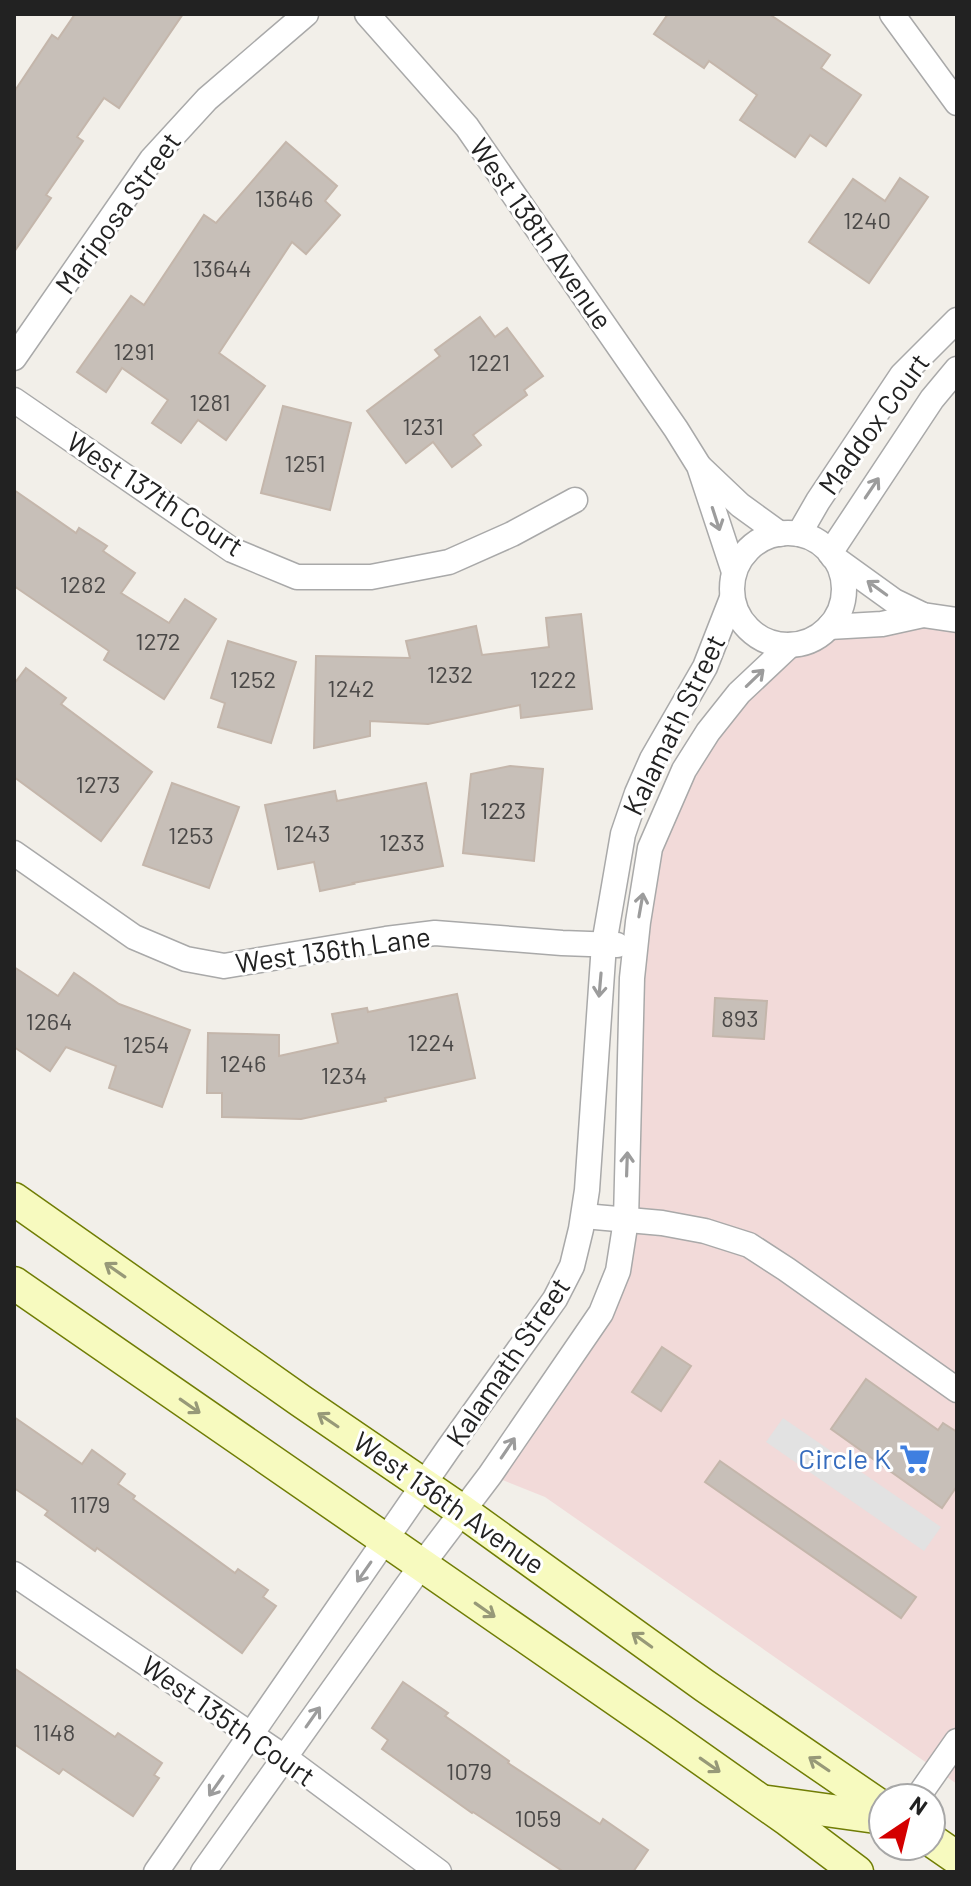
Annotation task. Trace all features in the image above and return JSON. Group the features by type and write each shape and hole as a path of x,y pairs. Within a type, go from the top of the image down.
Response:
{"main road":[{"name":"West 136th Avenue","path":"14,1199 867,1797"},
{"path":"14,1283 760,1801 857,1872"},
{"path":"760,1801 867,1816"}],"street":[{"name":"Mariposa Street","path":"14,358 152,159 207,99 306,14"},
{"name":"West 138th Avenue","path":"367,14 467,127 676,429 699,466 734,572"},
{"path":"892,14 957,103"},
{"name":"Maddox Court","path":"790,534 818,501 902,375 957,320"},
{"name":"Maddox Court","path":"832,555 932,399 957,369"},
{"name":"West 137th Court","path":"14,400 232,550 297,577 371,577 449,562 512,534 575,500"},
{"name":"West 138th Avenue","path":"699,466 740,505 790,534"},
{"path":"832,555 840,570 842,601 837,615 822,633 807,642 790,645 759,637 746,627 737,614 732,598 734,572 741,557 765,538 790,534 816,541 894,601 923,615 957,620"},
{"name":"Kalamath Street","path":"156,1872 555,1299 572,1266 584,1216 604,944 623,834 652,759 705,667 732,598"},
{"path":"829,627 882,624 923,615"},
{"name":"Kalamath Street","path":"203,1872 421,1566 490,1475 601,1313 618,1271 626,1220 632,978 650,848 684,770 708,732 739,693 790,645"},
{"name":"West 136th Lane","path":"14,853 134,937 186,959 224,966 435,933 635,946"},
{"path":"584,1216 662,1223 705,1231 749,1245 957,1390"},
{"name":"West 135th Court","path":"14,1574 284,1757 439,1872"},
{"path":"928,1782 957,1741"}],"shaded area":[{"path":"957,620 957,1784 545,1497 490,1475 601,1313 626,1220 635,946 684,770 790,645 807,642 822,633"},
{"path":"783,1418 941,1527 924,1551 766,1442"}],"building":[{"path":"75,14 183,14 119,108 104,98 77,137 83,141 46,195 51,198 14,252 14,92 52,35 58,39"},
{"path":"668,14 769,14 830,55 821,68 861,95 826,146 810,135 795,157 740,120 757,95 709,61 704,68 654,34"},
{"path":"286,142 337,186 325,201 340,215 306,254 292,242 219,353 265,386 226,440 198,420 181,443 152,423 168,400 122,368 106,392 77,372 131,296 144,305 204,215 216,223"},
{"path":"900,178 928,197 869,283 809,242 853,179 885,201"},
{"path":"480,317 495,337 507,328 543,376 524,390 527,395 473,435 481,445 452,467 433,442 406,463 367,411 440,356 435,350"},
{"path":"283,406 351,423 330,510 261,493"},
{"path":"14,490 76,533 79,528 107,546 103,551 135,573 121,593 169,623 185,599 216,619 164,699 104,660 109,651 14,586"},
{"path":"581,614 592,709 521,718 520,705 428,724 370,721 370,736 314,748 316,656 410,658 406,641 476,626 482,655 549,647 546,618"},
{"path":"228,641 296,662 271,743 218,727 225,703 211,698"},
{"path":"26,668 66,698 61,704 152,772 101,841 14,777 14,684"},
{"path":"510,766 543,769 534,861 463,853 471,774"},
{"path":"172,783 239,807 209,888 143,865"},
{"path":"426,783 443,866 320,891 314,862 278,869 265,805 335,791 337,801"},
{"path":"14,967 58,996 74,973 119,1004 190,1030 162,1107 109,1088 116,1066 66,1047 50,1071 14,1047"},
{"path":"457,994 475,1078 301,1119 222,1117 222,1093 207,1093 208,1033 279,1035 279,1056 338,1043 332,1014 367,1008 368,1012"},
{"path":"715,998 767,1001 764,1039 713,1036"},
{"path":"662,1347 691,1366 661,1411 632,1392"},
{"name":"Circle K","path":"866,1379 938,1430 943,1423 957,1432 957,1486 942,1508 831,1429"},
{"path":"14,1417 82,1464 92,1450 125,1474 118,1484 135,1496 133,1499 235,1573 238,1569 268,1590 263,1597 276,1606 242,1653 97,1548 95,1551 45,1515 48,1511 14,1488"},
{"name":"Circle K","path":"720,1461 916,1597 901,1618 705,1482"},
{"path":"14,1668 115,1737 118,1733 162,1763 154,1775 159,1778 133,1816 63,1769 59,1774 14,1744"},
{"path":"403,1682 448,1713 445,1716 508,1763 600,1824 603,1819 648,1850 633,1872 564,1872 472,1813 382,1749 388,1740 372,1728"}],"place":[{"name":"Circle K","path":"915,1459"}]}
